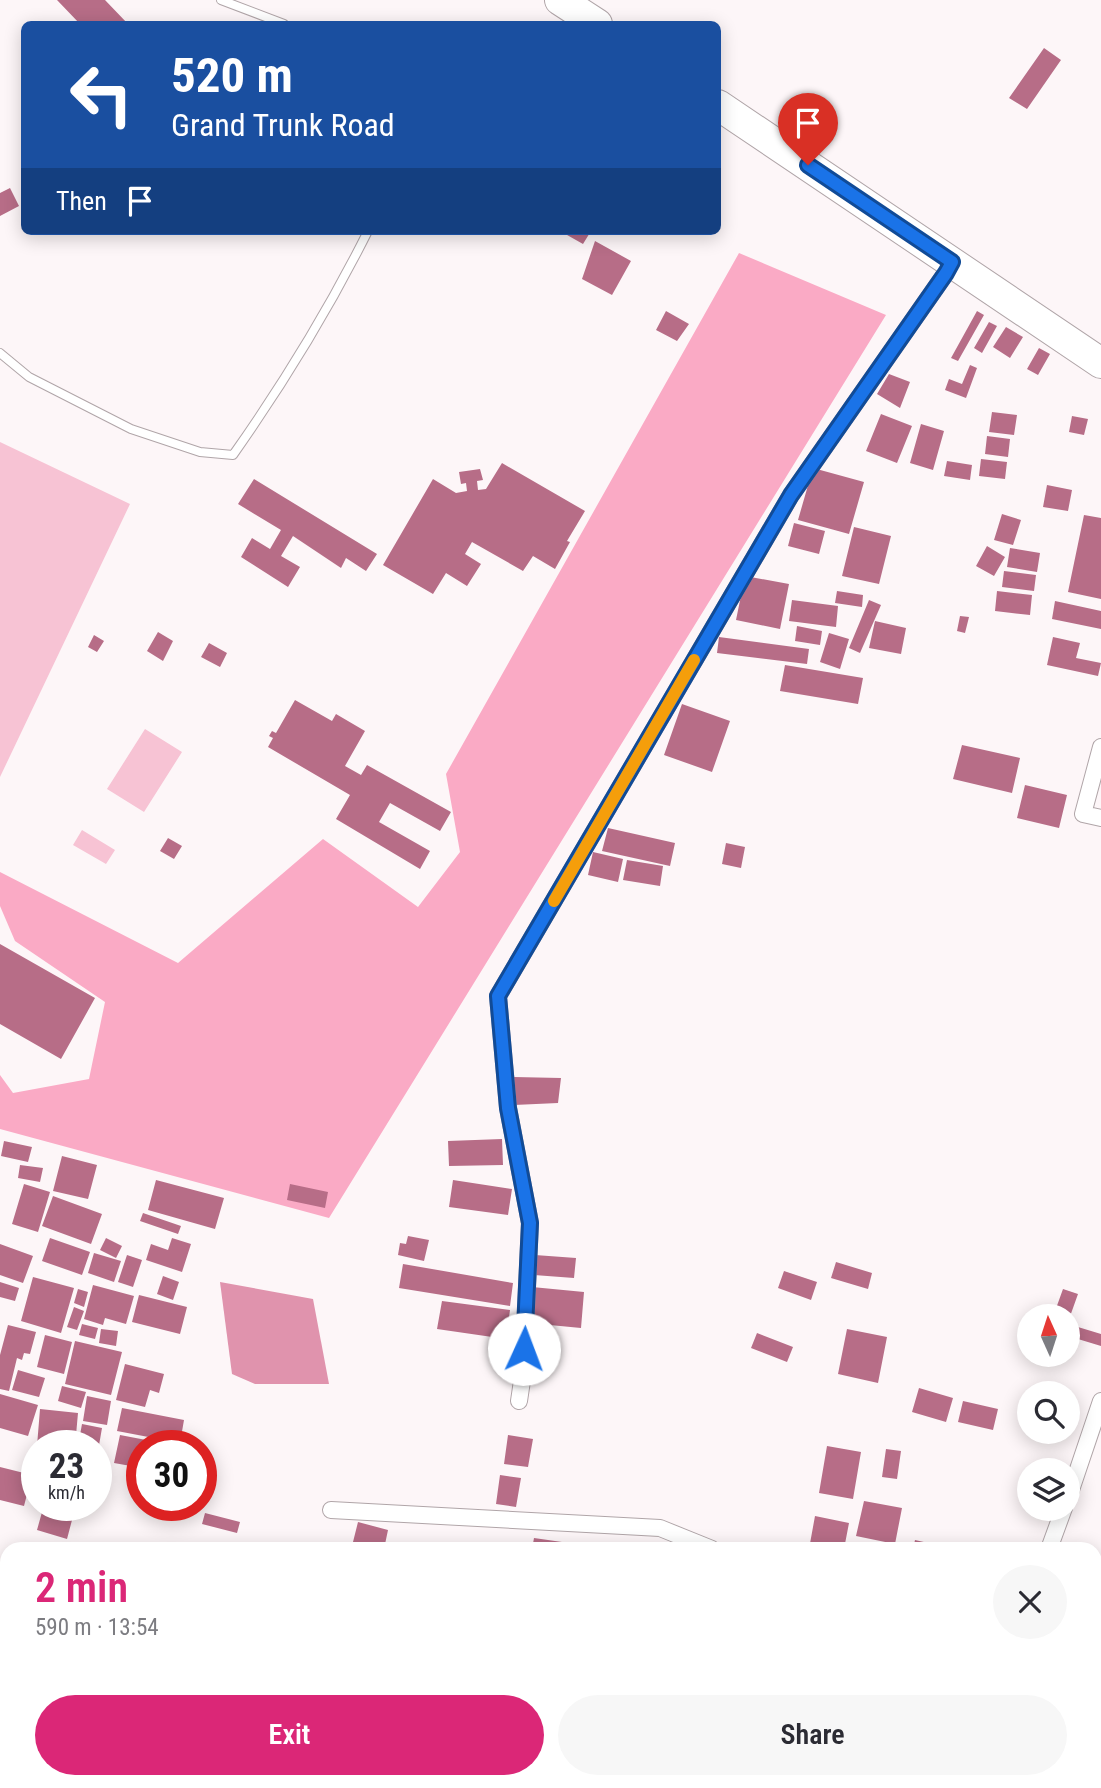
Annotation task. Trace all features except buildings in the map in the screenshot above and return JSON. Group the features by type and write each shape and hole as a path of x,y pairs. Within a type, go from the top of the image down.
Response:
{"highway":[{"path":"560,0 592,21"},
{"path":"721,107 1101,363"}],"street":[{"path":"519,1402 523,1374 530,1223 508,1108 498,996 791,495 952,262"},
{"path":"1101,747 1083,814 1101,818"},
{"path":"1080,1463 1101,1401"},
{"path":"331,1510 660,1528 695,1542"},
{"path":"1052,1542 1059,1521"}],"lane":[{"path":"221,0 276,21"},
{"path":"0,353 29,377 131,429 200,452 233,454 267,406 350,267 366,235"}],"shaded area":[{"path":"739,253 886,315 329,1218 0,1129 0,1075 13,1093 89,1079 105,1002 15,941 0,906 0,872 178,963 323,839 418,907 460,852 446,774"},
{"path":"0,442 130,504 0,777"},
{"path":"145,729 182,752 144,812 107,789"},
{"path":"82,830 115,850 106,864 73,845"},
{"path":"220,1282 313,1299 329,1384 255,1384 232,1374"}],"slow traffic":[{"path":"554,901 694,660"}],"route":[{"path":"524,1349 530,1223 508,1108 498,996 791,495 952,262 808,165"}]}
